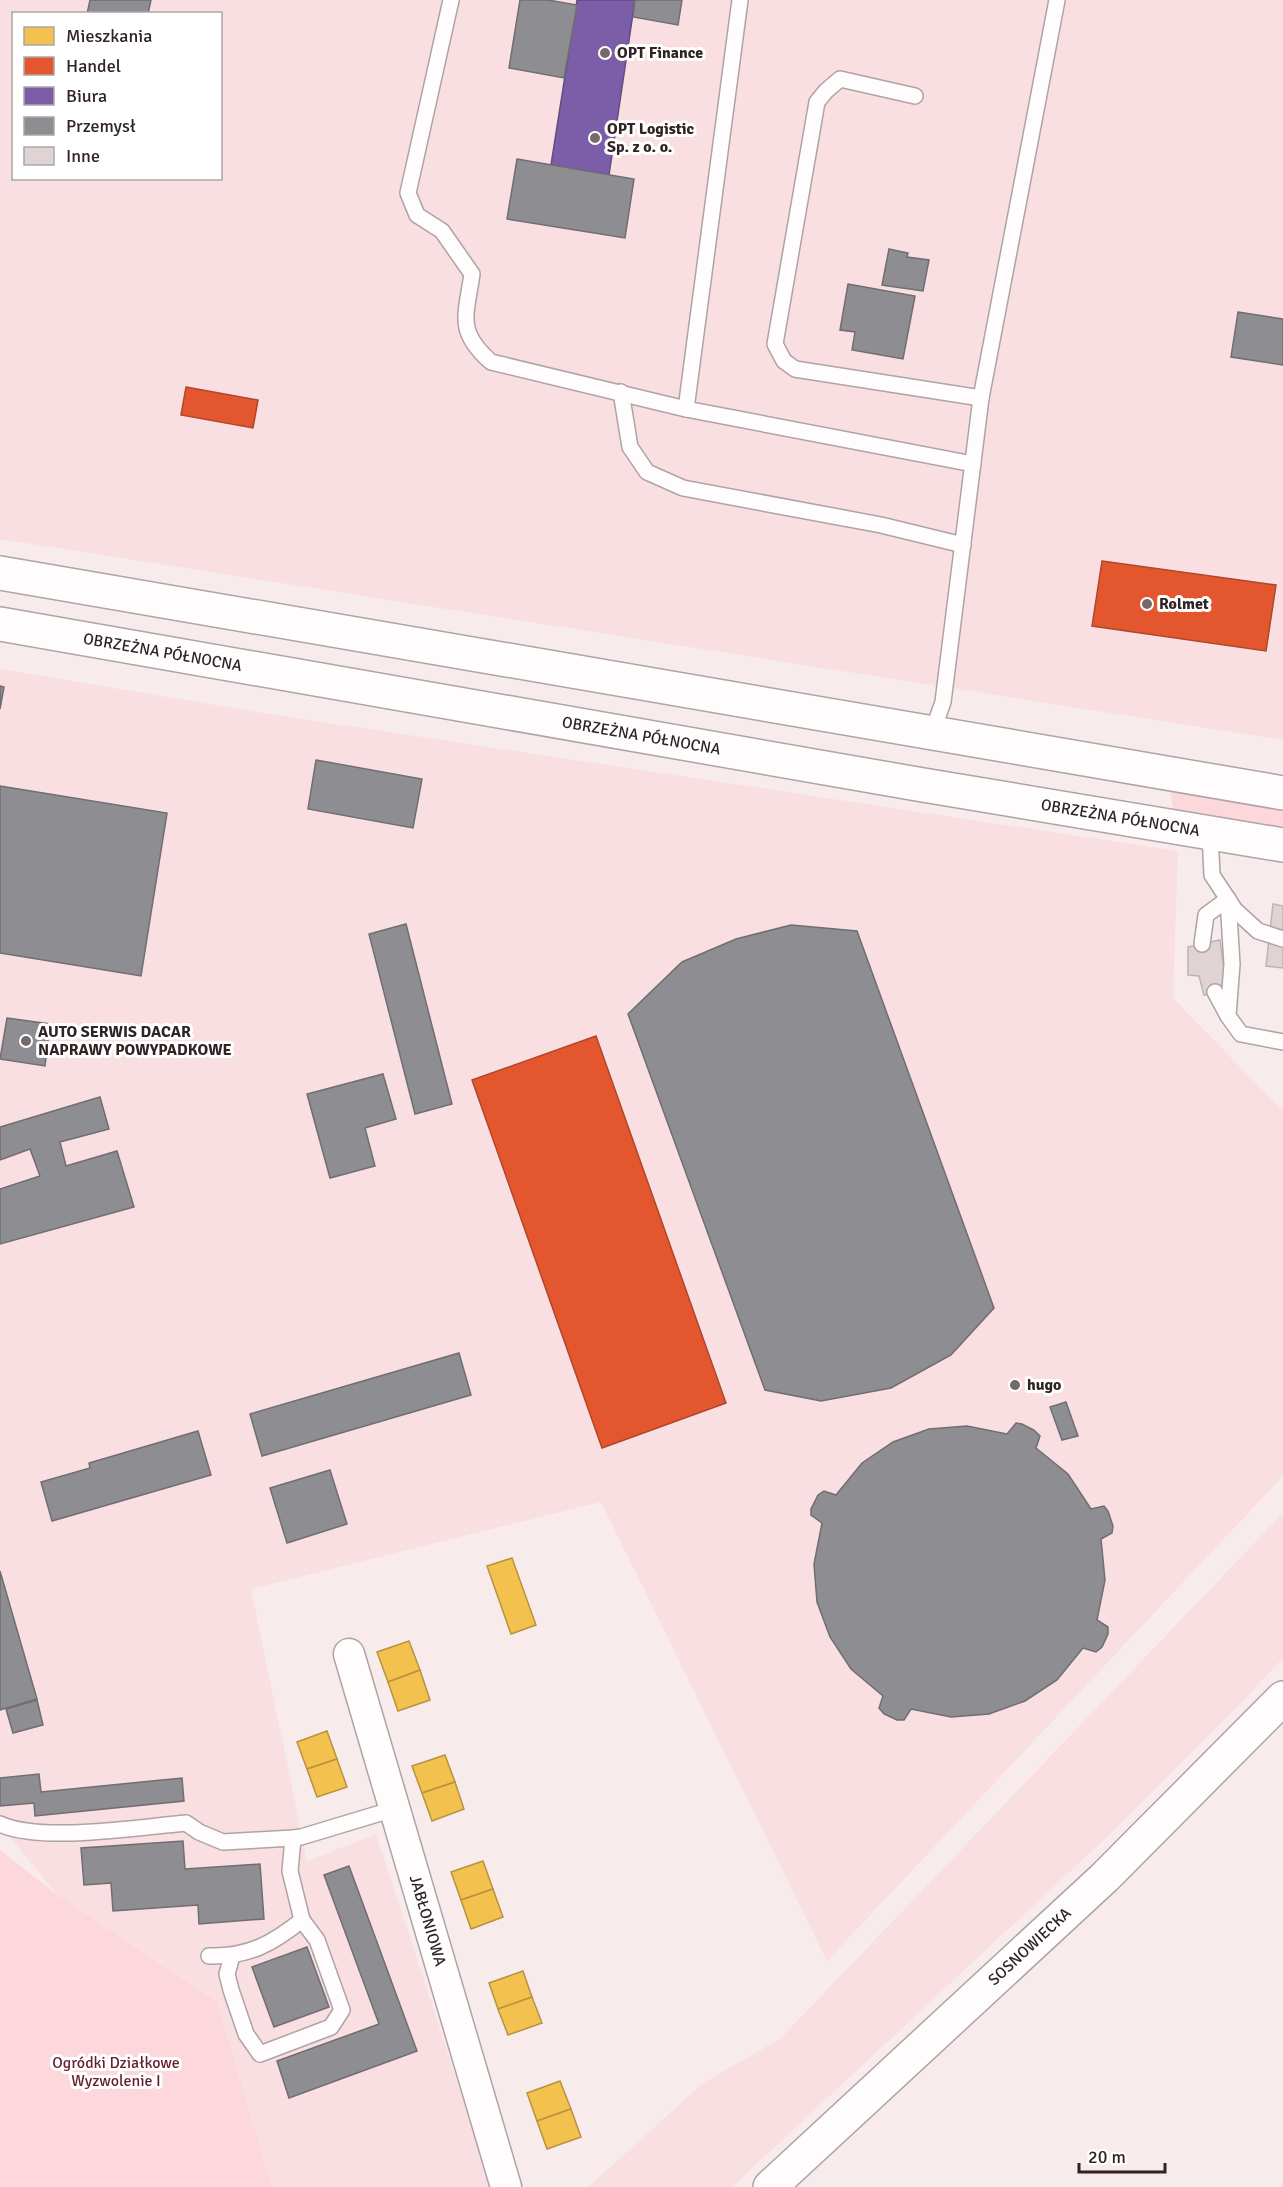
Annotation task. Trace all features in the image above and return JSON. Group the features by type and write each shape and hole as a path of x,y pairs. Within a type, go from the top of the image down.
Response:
{"street":[{"path":"0,573 1283,793"},
{"name":"OBRZEŻNA PÓŁNOCNA","path":"0,624 923,785 1283,845"},
{"path":"923,785 932,733"},
{"name":"JABŁONIOWA","path":"349,1654 506,2187"},
{"name":"SOSNOWIECKA","path":"770,2187 1105,1877 1283,1698"}],"lane":[{"path":"451,0 408,193 417,215 442,231 471,274 465,326 476,349 491,362 686,409 973,464"},
{"path":"686,409 740,0"},
{"path":"932,733 943,702 981,398 1057,0"},
{"path":"915,96 840,79 826,91 818,102 775,344 784,361 795,369 981,398"},
{"path":"621,392 630,447 647,472 683,488 881,525 963,545"},
{"path":"1210,833 1212,874 1235,910 1258,932 1283,939"},
{"path":"1202,944 1206,915 1228,899"},
{"path":"1228,899 1232,964 1228,1016"},
{"path":"1215,992 1241,1034 1283,1042"},
{"path":"0,1824 10,1829 61,1834 186,1823 199,1832 223,1842 293,1838 394,1809"},
{"path":"232,1956 227,1974 231,1990 246,2034 260,2054 331,2027 342,2010 317,1940 302,1920 290,1870 293,1838"},
{"path":"209,1956 232,1956 259,1948 302,1920"}],"shaded area":[{"path":"0,0 1283,0 1283,740 0,539"},
{"path":"0,669 256,712 1178,851 1173,998 1283,1111 1283,1476 827,1961 601,1502 251,1589 307,1861 376,1834 492,2187 272,2187 217,2002 56,1894 0,1824"},
{"path":"1283,1513 1283,1658 1108,1836 732,2187 588,2187 702,2084 781,2038"}],"green space":[{"path":"1170,790 1283,808 1283,828 1173,810"},
{"name":"Ogródki Działkowe Wyzwolenie I","path":"0,1850 56,1894 217,2002 272,2187 0,2187"}],"building: Mieszkania":[{"path":"512,1558 536,1625 511,1634 487,1566"},
{"path":"409,1641 420,1670 388,1682 377,1652"},
{"path":"420,1670 430,1700 398,1711 388,1682"},
{"path":"327,1731 337,1759 307,1769 297,1742"},
{"path":"445,1755 455,1782 422,1793 412,1766"},
{"path":"337,1759 347,1787 317,1797 307,1769"},
{"path":"455,1782 464,1809 432,1821 422,1793"},
{"path":"483,1861 493,1889 461,1900 451,1872"},
{"path":"493,1889 503,1917 471,1929 461,1900"},
{"path":"523,1971 532,1997 498,2009 489,1983"},
{"path":"532,1997 542,2023 508,2035 498,2009"},
{"path":"560,2081 571,2109 537,2121 527,2093"},
{"path":"571,2109 581,2137 547,2149 537,2121"}],"building: Handel":[{"path":"186,387 258,400 253,428 181,415"},
{"path":"1102,561 1276,585 1266,651 1092,626"},
{"path":"596,1036 726,1403 602,1448 472,1080"}],"building: Biura":[{"path":"577,0 635,0 609,175 551,165"}],"building: Przemysł":[{"path":"90,0 151,0 148,12 87,12"},
{"path":"520,0 548,0 577,5 564,78 509,68"},
{"path":"635,0 682,0 678,25 633,17"},
{"path":"517,159 634,179 625,238 507,219"},
{"path":"889,249 908,253 907,257 929,260 923,291 882,285"},
{"path":"848,284 915,296 903,359 852,350 855,332 840,330"},
{"path":"1238,312 1283,319 1283,365 1231,357"},
{"path":"0,686 4,687 0,709"},
{"path":"316,760 422,779 413,828 308,809"},
{"path":"0,786 167,813 141,976 0,953"},
{"path":"406,924 452,1104 415,1114 369,934"},
{"path":"791,925 857,931 994,1308 951,1355 891,1388 821,1401 765,1390 628,1014 682,962 736,939"},
{"name":"AUTO SERWIS DACAR NAPRAWY POWYPADKOWE","path":"7,1018 50,1024 45,1066 0,1059"},
{"path":"383,1074 396,1119 365,1128 375,1166 330,1178 307,1094"},
{"path":"100,1097 109,1129 60,1142 66,1166 117,1151 134,1207 0,1244 0,1189 40,1176 30,1149 0,1160 0,1127"},
{"path":"459,1353 471,1395 262,1456 250,1414"},
{"path":"1066,1402 1078,1436 1062,1440 1050,1407"},
{"path":"1016,1423 1034,1430 1040,1436 1036,1448 1068,1474 1091,1509 1104,1506 1108,1511 1113,1526 1112,1533 1101,1539 1105,1580 1097,1620 1108,1627 1108,1634 1102,1647 1096,1652 1083,1648 1057,1680 1025,1701 989,1714 951,1717 911,1709 904,1720 897,1720 884,1714 879,1708 883,1696 851,1669 830,1637 817,1602 814,1564 822,1523 811,1515 811,1509 818,1495 824,1491 836,1495 862,1463 893,1442 929,1429 967,1426 1007,1434"},
{"path":"198,1431 211,1475 52,1521 41,1482 90,1468 89,1463"},
{"path":"330,1470 347,1524 287,1543 270,1488"},
{"path":"0,1571 37,1699 0,1710"},
{"path":"37,1700 43,1725 13,1733 6,1709"},
{"path":"39,1774 41,1792 182,1778 184,1801 35,1816 34,1803 0,1806 0,1778"},
{"path":"183,1841 185,1869 260,1864 264,1919 199,1924 198,1905 113,1911 111,1883 84,1885 81,1848"},
{"path":"349,1866 417,2051 289,2098 277,2061 379,2024 324,1875"},
{"path":"307,1947 329,2007 274,2027 252,1967"}],"building: Inne":[{"path":"1273,904 1283,906 1283,968 1266,966"},
{"path":"1220,940 1227,990 1204,995 1199,976 1188,975 1188,947"}],"place":[{"name":"OPT Finance","path":"605,53"},
{"name":"OPT Logistic Sp. z o. o.","path":"595,138"},
{"name":"Rolmet","path":"1147,604"},
{"name":"AUTO SERWIS DACAR NAPRAWY POWYPADKOWE","path":"26,1041"},
{"name":"hugo","path":"1015,1385"}]}
